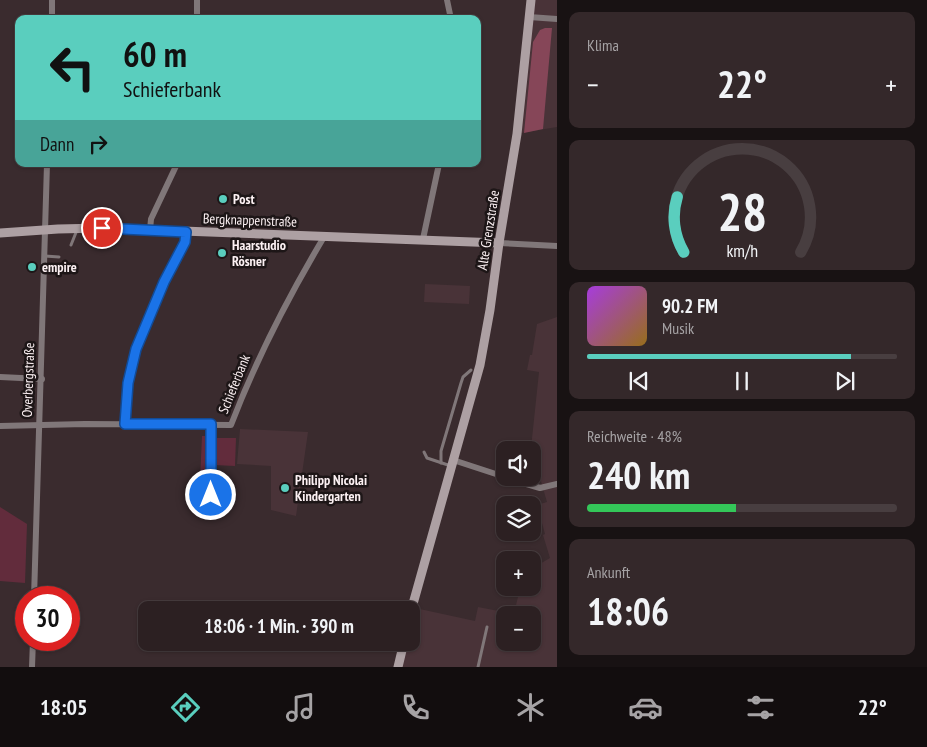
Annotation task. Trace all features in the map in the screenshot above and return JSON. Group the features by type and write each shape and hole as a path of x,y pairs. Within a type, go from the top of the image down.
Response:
{"street":[{"path":"52,0 52,15"},
{"path":"197,0 197,15"},
{"path":"447,0 450,15"},
{"name":"Alte Grenzstraße","path":"414,601 480,365 490,310 498,243 518,134 530,0"},
{"path":"529,17 557,20"},
{"name":"Overbergstraße","path":"34,586 47,167"},
{"path":"150,230 151,219 176,167"},
{"path":"423,239 438,167"},
{"name":"Bergknappenstraße","path":"0,233 77,228 498,243"},
{"path":"125,424 128,383 136,349 164,282 185,242 186,232"},
{"name":"Schieferbank","path":"0,426 231,425 248,380 266,342 290,294 324,237"},
{"path":"498,243 557,246"},
{"path":"0,377 42,379"},
{"path":"211,424 211,495"},
{"path":"452,463 496,474"},
{"path":"534,486 540,488 557,484"},
{"path":"32,667 33,651"},
{"path":"398,667 402,651"}],"lane":[{"path":"71,246 77,228"},
{"path":"44,256 59,256"},
{"path":"441,463 441,451 463,377 471,370"},
{"path":"424,452 427,458 441,463 452,463"},
{"path":"478,667 487,627"}],"shaded area":[{"path":"531,0 557,0 557,127 521,133"},
{"path":"552,28 543,129 524,133 533,42 540,30"},
{"path":"425,284 470,286 469,304 424,302"},
{"path":"557,317 557,667 400,667 404,651 420,651 420,609 475,621 478,607 496,610 496,651 541,651 541,606 516,606 518,596 541,596 541,563 550,558 543,535 545,534 541,520 541,504 547,502 541,481 541,441 532,441 539,372 527,370 530,355 532,355 537,324"},
{"name":"Philipp Nicolai Kindergarten","path":"240,429 308,432 296,516 271,510 271,466 237,464"},
{"path":"202,436 209,436 208,481 200,481"},
{"path":"215,438 236,438 235,466 214,465"},
{"path":"0,507 27,524 25,583 0,581"}],"place":[{"name":"Post","path":"223,199"},
{"name":"Haarstudio Rösner","path":"222,253"},
{"name":"empire","path":"32,267"},
{"name":"Philipp Nicolai Kindergarten","path":"285,488"}],"route":[{"path":"102,228 186,232 185,242 164,282 136,349 128,383 125,424 211,424 211,495"}]}
